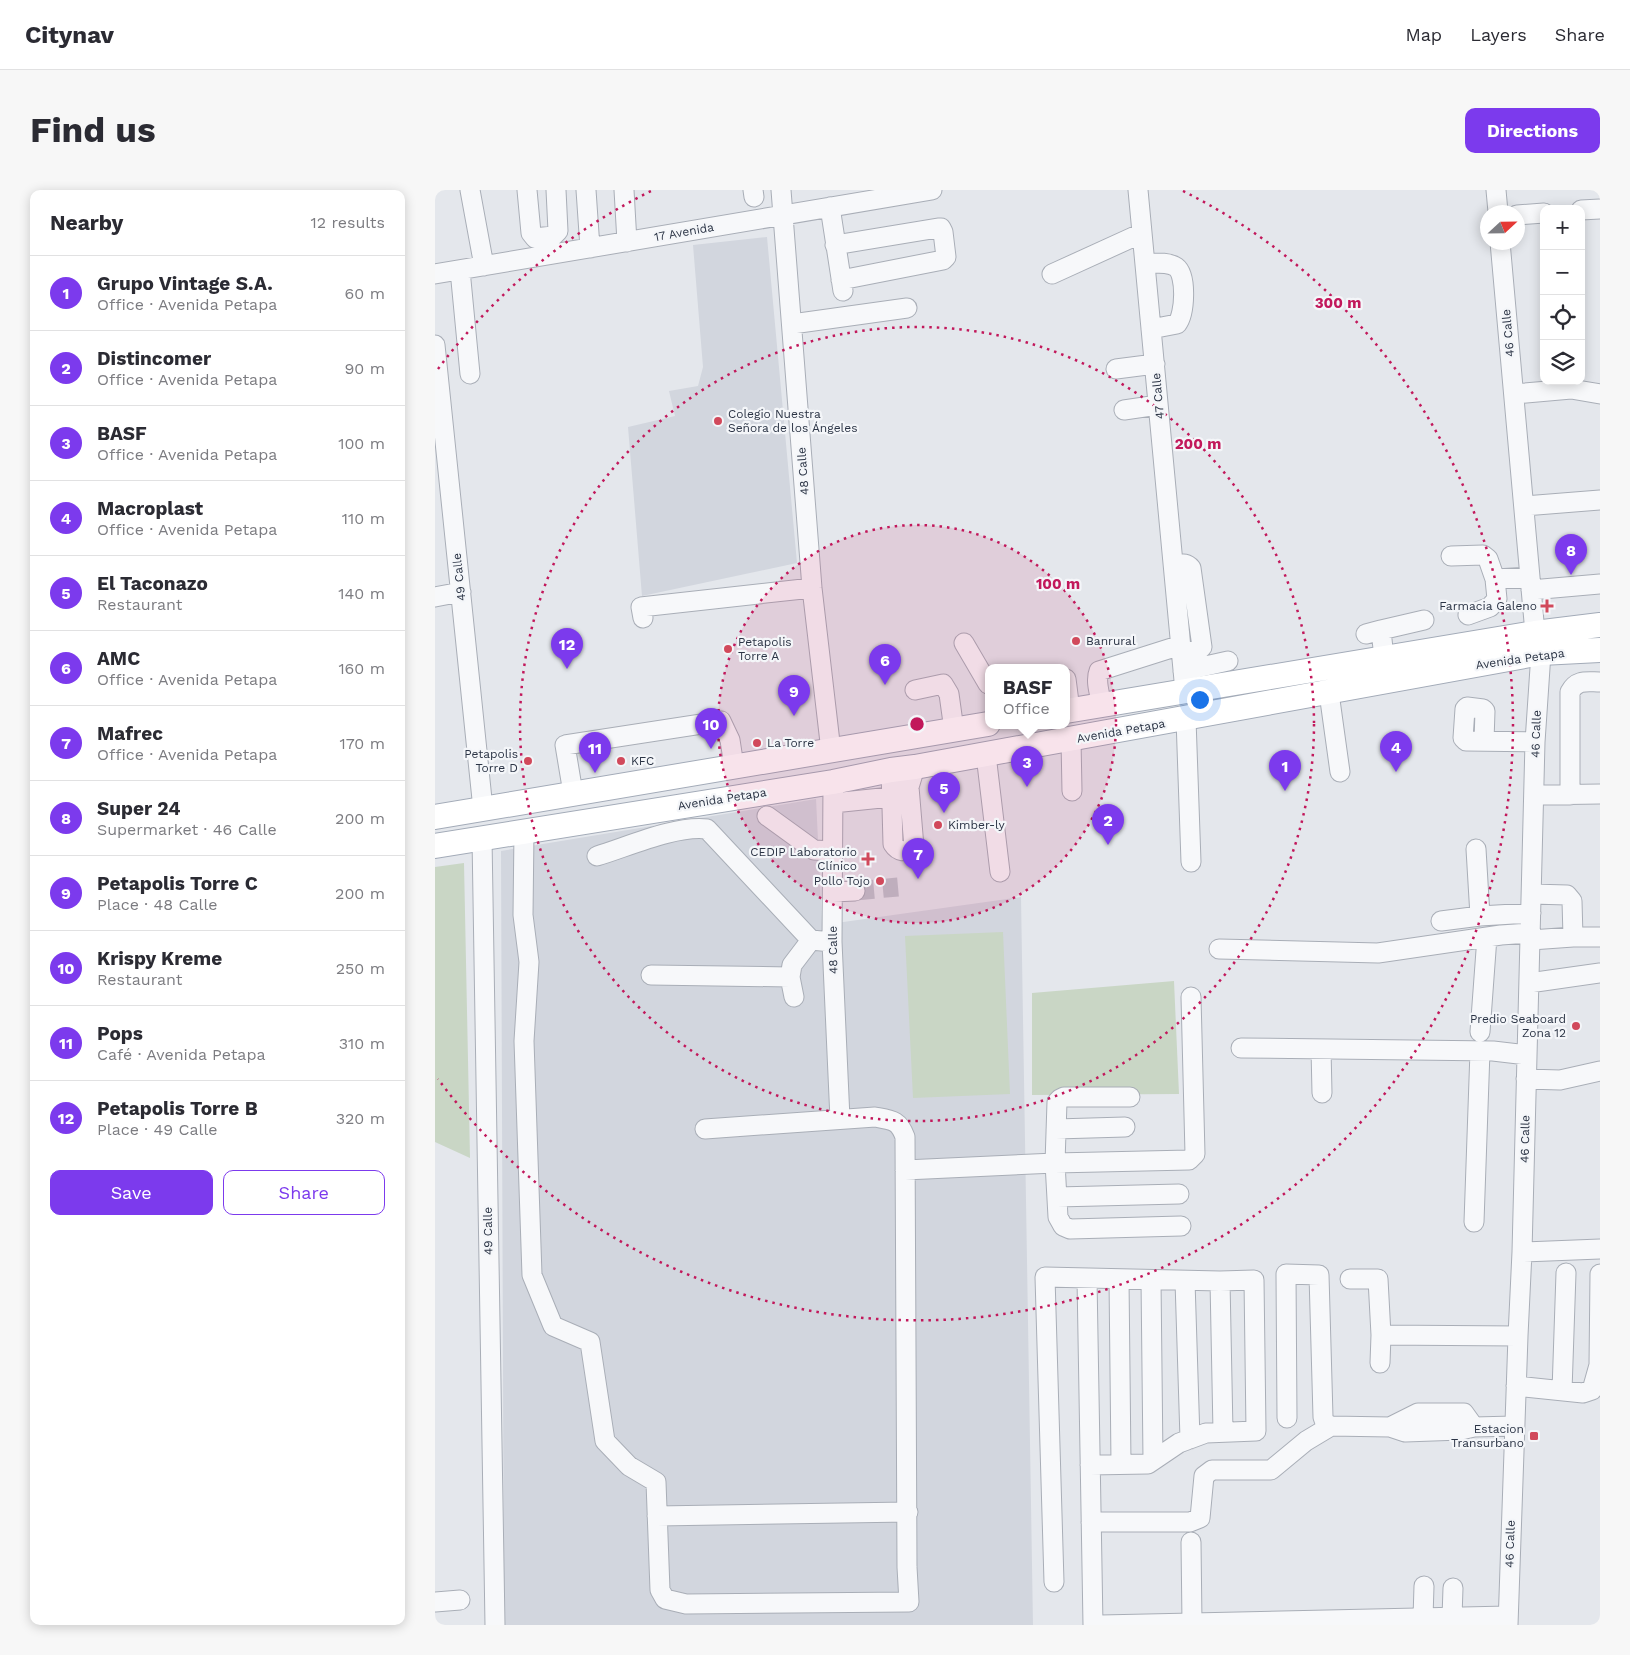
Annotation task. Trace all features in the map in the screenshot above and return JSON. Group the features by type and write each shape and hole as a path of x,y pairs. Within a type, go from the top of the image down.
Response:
{"main road":[{"name":"Avenida Petapa","path":"435,846 524,831 833,792 891,770 986,755 1329,693 1538,643 1565,629 1600,625"},
{"name":"Avenida Petapa","path":"1070,711 1101,705 1183,665 1384,658 1538,643 1600,650"},
{"path":"435,817 985,725"},
{"path":"831,751 833,792"}],"street":[{"path":"470,190 484,266"},
{"path":"527,190 531,233 535,238 553,236 558,231 556,198 586,196 590,248"},
{"path":"624,190 627,242"},
{"name":"48 Calle","path":"781,190 813,588 831,751"},
{"name":"17 Avenida","path":"435,274 933,190"},
{"name":"47 Calle","path":"1138,190 1183,665"},
{"path":"1496,190 1497,205"},
{"path":"830,207 835,245 842,285 943,260 946,257 941,228 835,245"},
{"path":"1585,210 1600,209"},
{"path":"1525,214 1540,213"},
{"path":"1052,274 1142,233"},
{"name":"46 Calle","path":"1501,250 1538,643 1522,1252 1508,1621"},
{"path":"1145,263 1174,265 1179,269 1182,279 1184,306 1181,320 1177,324 1151,329"},
{"path":"460,270 470,374"},
{"path":"792,324 907,308"},
{"name":"49 Calle","path":"435,346 483,809"},
{"path":"1116,369 1155,364"},
{"path":"1514,394 1571,389 1600,394"},
{"path":"1124,410 1158,405"},
{"path":"1524,506 1600,500"},
{"path":"1451,556 1483,555 1488,559 1495,579 1497,599 1489,607 1467,615"},
{"path":"1495,579 1531,584 1600,584"},
{"path":"643,618 641,607 813,588"},
{"path":"435,597 461,592"},
{"path":"1384,658 1374,632 1424,620"},
{"path":"964,643 985,679"},
{"path":"1101,705 1097,675 1099,671 1228,661"},
{"path":"1570,795 1570,692 1574,685 1582,682 1600,682"},
{"path":"915,690 943,684 949,694 954,730"},
{"path":"1329,693 1340,772"},
{"path":"1186,719 1191,862"},
{"path":"573,793 565,745 721,721 730,740 734,766"},
{"path":"1071,740 1072,791"},
{"path":"1485,741 1535,742"},
{"path":"986,755 1000,872"},
{"path":"891,770 893,844 896,850 900,851 914,847 909,787 915,767"},
{"path":"833,792 891,797"},
{"name":"48 Calle","path":"833,792 832,942 840,1119"},
{"path":"1535,796 1600,794"},
{"path":"767,816 814,850 833,851"},
{"path":"597,856 635,844 649,837 698,828 707,830 811,940 832,942"},
{"path":"524,831 523,915 529,962 524,1041 532,1275 553,1326 590,1342 605,1441 629,1466 656,1482 660,1590 665,1599 686,1604 909,1602 907,1566 905,1137 901,1126 892,1120 875,1118 705,1129"},
{"name":"49 Calle","path":"482,838 495,1625"},
{"path":"1476,849 1480,916"},
{"path":"833,892 855,890"},
{"path":"1532,894 1567,895 1571,897 1573,936"},
{"path":"1441,921 1480,916 1531,913"},
{"path":"1219,949 1378,953 1487,937 1600,937"},
{"path":"1474,1222 1480,1041 1487,937"},
{"path":"794,997 790,977 792,965 811,940"},
{"path":"1529,983 1600,973"},
{"path":"651,975 790,977"},
{"path":"905,1170 1055,1163 1189,1160 1195,1154 1191,997"},
{"path":"1241,1048 1321,1049 1480,1041 1527,1055"},
{"path":"1321,1049 1322,1093"},
{"path":"1526,1079 1560,1080 1600,1071"},
{"path":"1130,1097 1065,1096 1057,1102 1055,1163 1058,1217 1063,1226 1070,1228 1181,1226"},
{"path":"1056,1129 1125,1127"},
{"path":"1057,1197 1179,1194"},
{"path":"1522,1252 1600,1249"},
{"path":"1286,1274 1287,1418"},
{"path":"1054,1582 1045,1277 1220,1281 1254,1280 1286,1274 1319,1275 1323,1417 1325,1423 1331,1426 1390,1427 1417,1413 1464,1413 1474,1427 1515,1426"},
{"path":"1562,1391 1566,1274"},
{"path":"1516,1386 1583,1393 1592,1390 1599,1365 1600,1274"},
{"path":"1350,1278 1378,1279 1381,1335 1380,1363"},
{"path":"1087,1279 1093,1625"},
{"path":"1119,1279 1121,1464"},
{"path":"1151,1280 1153,1460"},
{"path":"1185,1280 1190,1439"},
{"path":"1090,1465 1148,1464 1179,1443 1206,1433 1255,1431 1254,1280"},
{"path":"1220,1281 1223,1432"},
{"path":"1381,1335 1518,1336"},
{"path":"1091,1522 1191,1522 1201,1518 1204,1476 1212,1470 1271,1470 1306,1441 1331,1426"},
{"path":"657,1516 908,1512"},
{"path":"1191,1542 1192,1623"},
{"path":"1423,1618 1424,1586"},
{"path":"1452,1618 1453,1588"},
{"path":"435,1602 460,1600"},
{"path":"1101,1625 1423,1618 1508,1621"}],"shaded area":[{"name":"Colegio Nuestra Señora de los Ángeles","path":"767,237 797,563 642,596 628,427 675,416 669,391 698,386 703,367 693,245"},
{"path":"816,799 822,925 1021,897 1033,1625 504,1625 501,851"}],"green space":[{"path":"464,863 470,1158 435,1142 435,867"},
{"path":"1003,932 1010,1094 913,1098 905,936"},
{"path":"1174,981 1179,1094 1032,1095 1032,993"}],"tunnel":[{"path":"855,891 898,887"}],"place":[{"name":"Colegio Nuestra Señora de los Ángeles","path":"718,421"},
{"name":"Super 24","path":"1571,575"},
{"name":"Farmacia Galeno","path":"1547,606"},
{"name":"Banrural","path":"1076,641"},
{"name":"Petapolis Torre A","path":"728,649"},
{"name":"Petapolis Torre B","path":"567,669"},
{"name":"AMC","path":"885,685"},
{"name":"Petapolis Torre C","path":"794,716"},
{"name":"La Torre","path":"757,743"},
{"name":"Krispy Kreme","path":"711,749"},
{"name":"Petapolis Torre D","path":"528,761"},
{"name":"KFC","path":"621,761"},
{"name":"Macroplast","path":"1396,772"},
{"name":"Pops","path":"595,773"},
{"name":"BASF","path":"1027,787"},
{"name":"Grupo Vintage S.A.","path":"1285,791"},
{"name":"El Taconazo","path":"944,813"},
{"name":"Kimber-ly","path":"938,825"},
{"name":"Distincomer","path":"1108,845"},
{"name":"CEDIP Laboratorio Clínico","path":"868,859"},
{"name":"Mafrec","path":"918,879"},
{"name":"Pollo Tojo","path":"880,881"},
{"name":"Predio Seaboard Zona 12","path":"1576,1026"},
{"name":"Estacion Transurbano","path":"1534,1436"}]}
